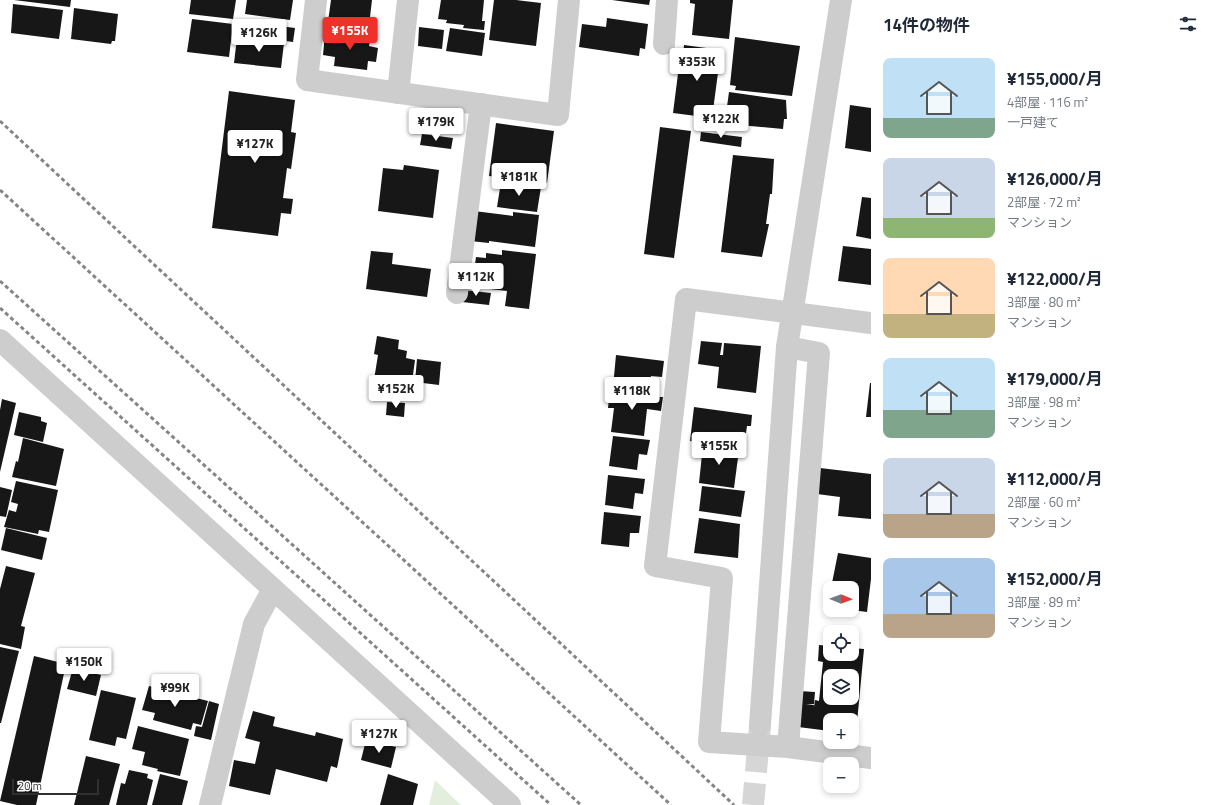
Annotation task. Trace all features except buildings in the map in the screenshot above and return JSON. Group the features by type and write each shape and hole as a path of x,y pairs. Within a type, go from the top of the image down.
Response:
{"street":[{"path":"316,0 307,80 558,115 569,0"},
{"path":"398,93 408,0"},
{"path":"664,44 667,0"},
{"path":"760,725 788,347 792,312 841,0"},
{"path":"457,293 481,104"},
{"path":"871,323 686,299 655,566 722,578 709,742 788,747 871,758"},
{"path":"0,340 510,805"},
{"path":"788,347 819,353 788,747"},
{"path":"210,805 254,624 273,589"}],"green space":[{"path":"435,780 461,805 429,805"}],"tunnel":[{"path":"753,805 760,726"}],"railway":[{"path":"0,121 734,805"},
{"path":"0,190 671,805"},
{"path":"0,281 581,805"},
{"path":"0,308 551,805"}]}
